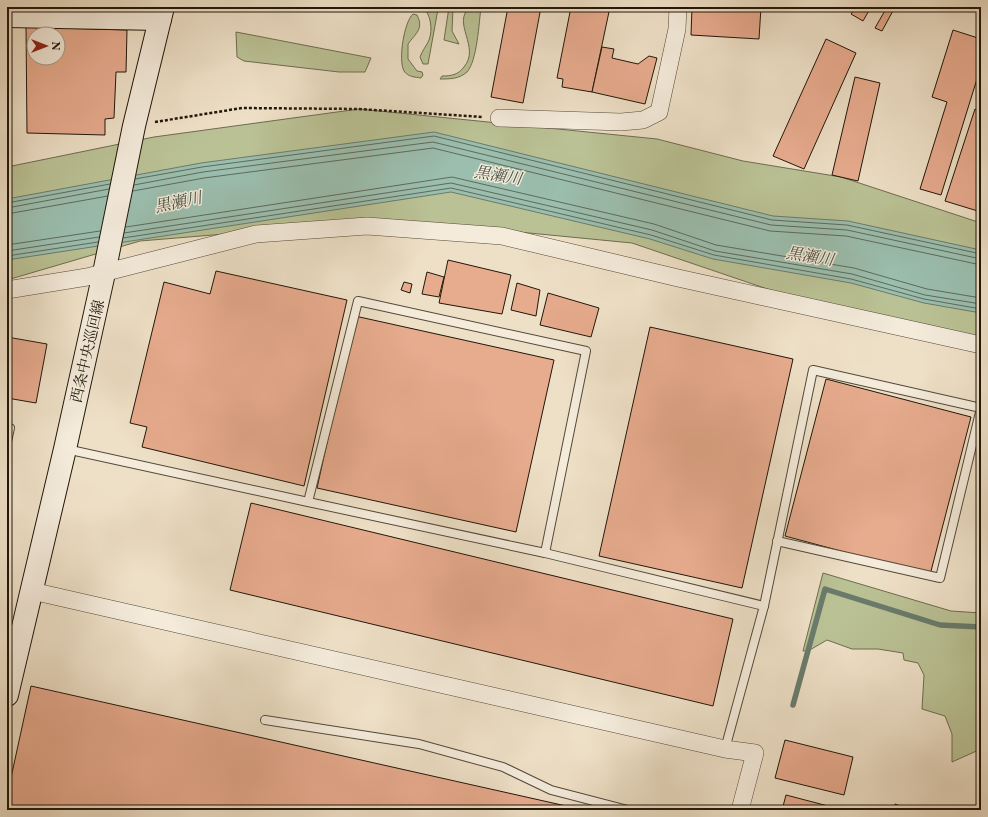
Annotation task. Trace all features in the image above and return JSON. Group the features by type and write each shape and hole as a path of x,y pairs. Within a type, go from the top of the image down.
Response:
{"street":[{"path":"499,118 621,122 643,120 659,112 676,29 678,7"},
{"path":"7,16 162,13"},
{"name":"西条中央巡回線","path":"7,695 65,449 104,273 144,124 162,13"},
{"path":"7,290 104,273 256,234 367,226 502,236 678,278 981,345"},
{"path":"32,591 725,748 755,753 740,810"}],"lane":[{"path":"308,502 358,300 586,352 545,553"},
{"path":"725,748 764,606 777,541 813,370 981,408 940,578 777,541"},
{"path":"7,427 10,428 7,442"},
{"path":"65,449 545,553 764,606"},
{"path":"265,720 419,744 502,767 551,790 628,810"}],"path":[{"path":"144,124 242,108 359,109 499,118"}],"shaded area":[{"path":"422,7 438,9 428,64 423,64 420,57 429,40 431,31 429,17"},
{"path":"449,7 453,7 452,31 459,44 444,40"},
{"path":"470,7 481,7 477,41 470,67 467,72 461,76 451,79 440,79 442,76 459,72 464,67 468,59 468,43 463,20 465,13"},
{"path":"413,14 417,15 420,24 418,31 408,44 408,59 417,71 422,72 423,75 421,78 408,74 404,71 402,66 403,41 407,25"},
{"path":"236,32 371,58 365,72 339,72 244,61 237,57"},
{"path":"359,109 657,139 743,161 841,177 981,223 981,338 844,315 632,243 395,220 140,241 7,280 7,167 154,137"},
{"path":"823,573 951,611 981,613 981,749 952,762 952,734 945,716 922,709 924,675 918,663 904,660 903,653 878,649 852,649 827,640 808,651 803,651"}],"water":[{"name":"黒瀬川","path":"434,132 773,216 848,221 981,250 981,313 924,303 851,283 713,259 650,239 451,192 7,260 7,199 201,163"}],"building":[{"path":"508,7 541,7 523,103 491,97"},
{"path":"571,7 610,7 592,92 562,87 563,79 557,78"},
{"path":"692,7 761,7 759,39 691,35"},
{"path":"856,7 871,7 863,21 851,14"},
{"path":"887,7 895,7 882,31 875,28"},
{"path":"66,28 127,30 126,72 116,72 114,118 105,119 105,135 27,133 26,66 66,66"},
{"path":"953,30 981,39 981,66 941,195 920,189 947,102 932,97"},
{"path":"826,39 856,53 804,169 773,156"},
{"path":"602,47 614,49 612,58 638,64 649,56 657,58 645,104 592,92"},
{"path":"855,77 880,83 858,181 832,175"},
{"path":"975,109 981,112 981,212 945,201"},
{"path":"448,260 511,275 502,314 439,303"},
{"path":"216,271 347,300 304,486 142,447 147,427 130,423 164,282 210,294"},
{"path":"427,272 444,277 439,297 422,294"},
{"path":"404,282 412,284 410,293 401,290"},
{"path":"517,283 540,290 536,316 511,310"},
{"path":"548,293 599,308 591,337 540,325"},
{"path":"355,316 554,360 516,532 317,488"},
{"path":"650,327 793,359 742,588 599,556"},
{"path":"7,337 47,344 36,403 7,398"},
{"path":"826,379 971,417 930,575 785,536"},
{"path":"251,503 733,619 713,706 230,590"},
{"path":"31,686 584,810 7,810 7,796"},
{"path":"785,740 853,757 844,795 775,778"},
{"path":"786,795 832,807 831,810 782,810"},
{"path":"895,804 912,810 893,810"}],"waterway":[{"path":"793,705 825,589 940,625 981,627"}]}
